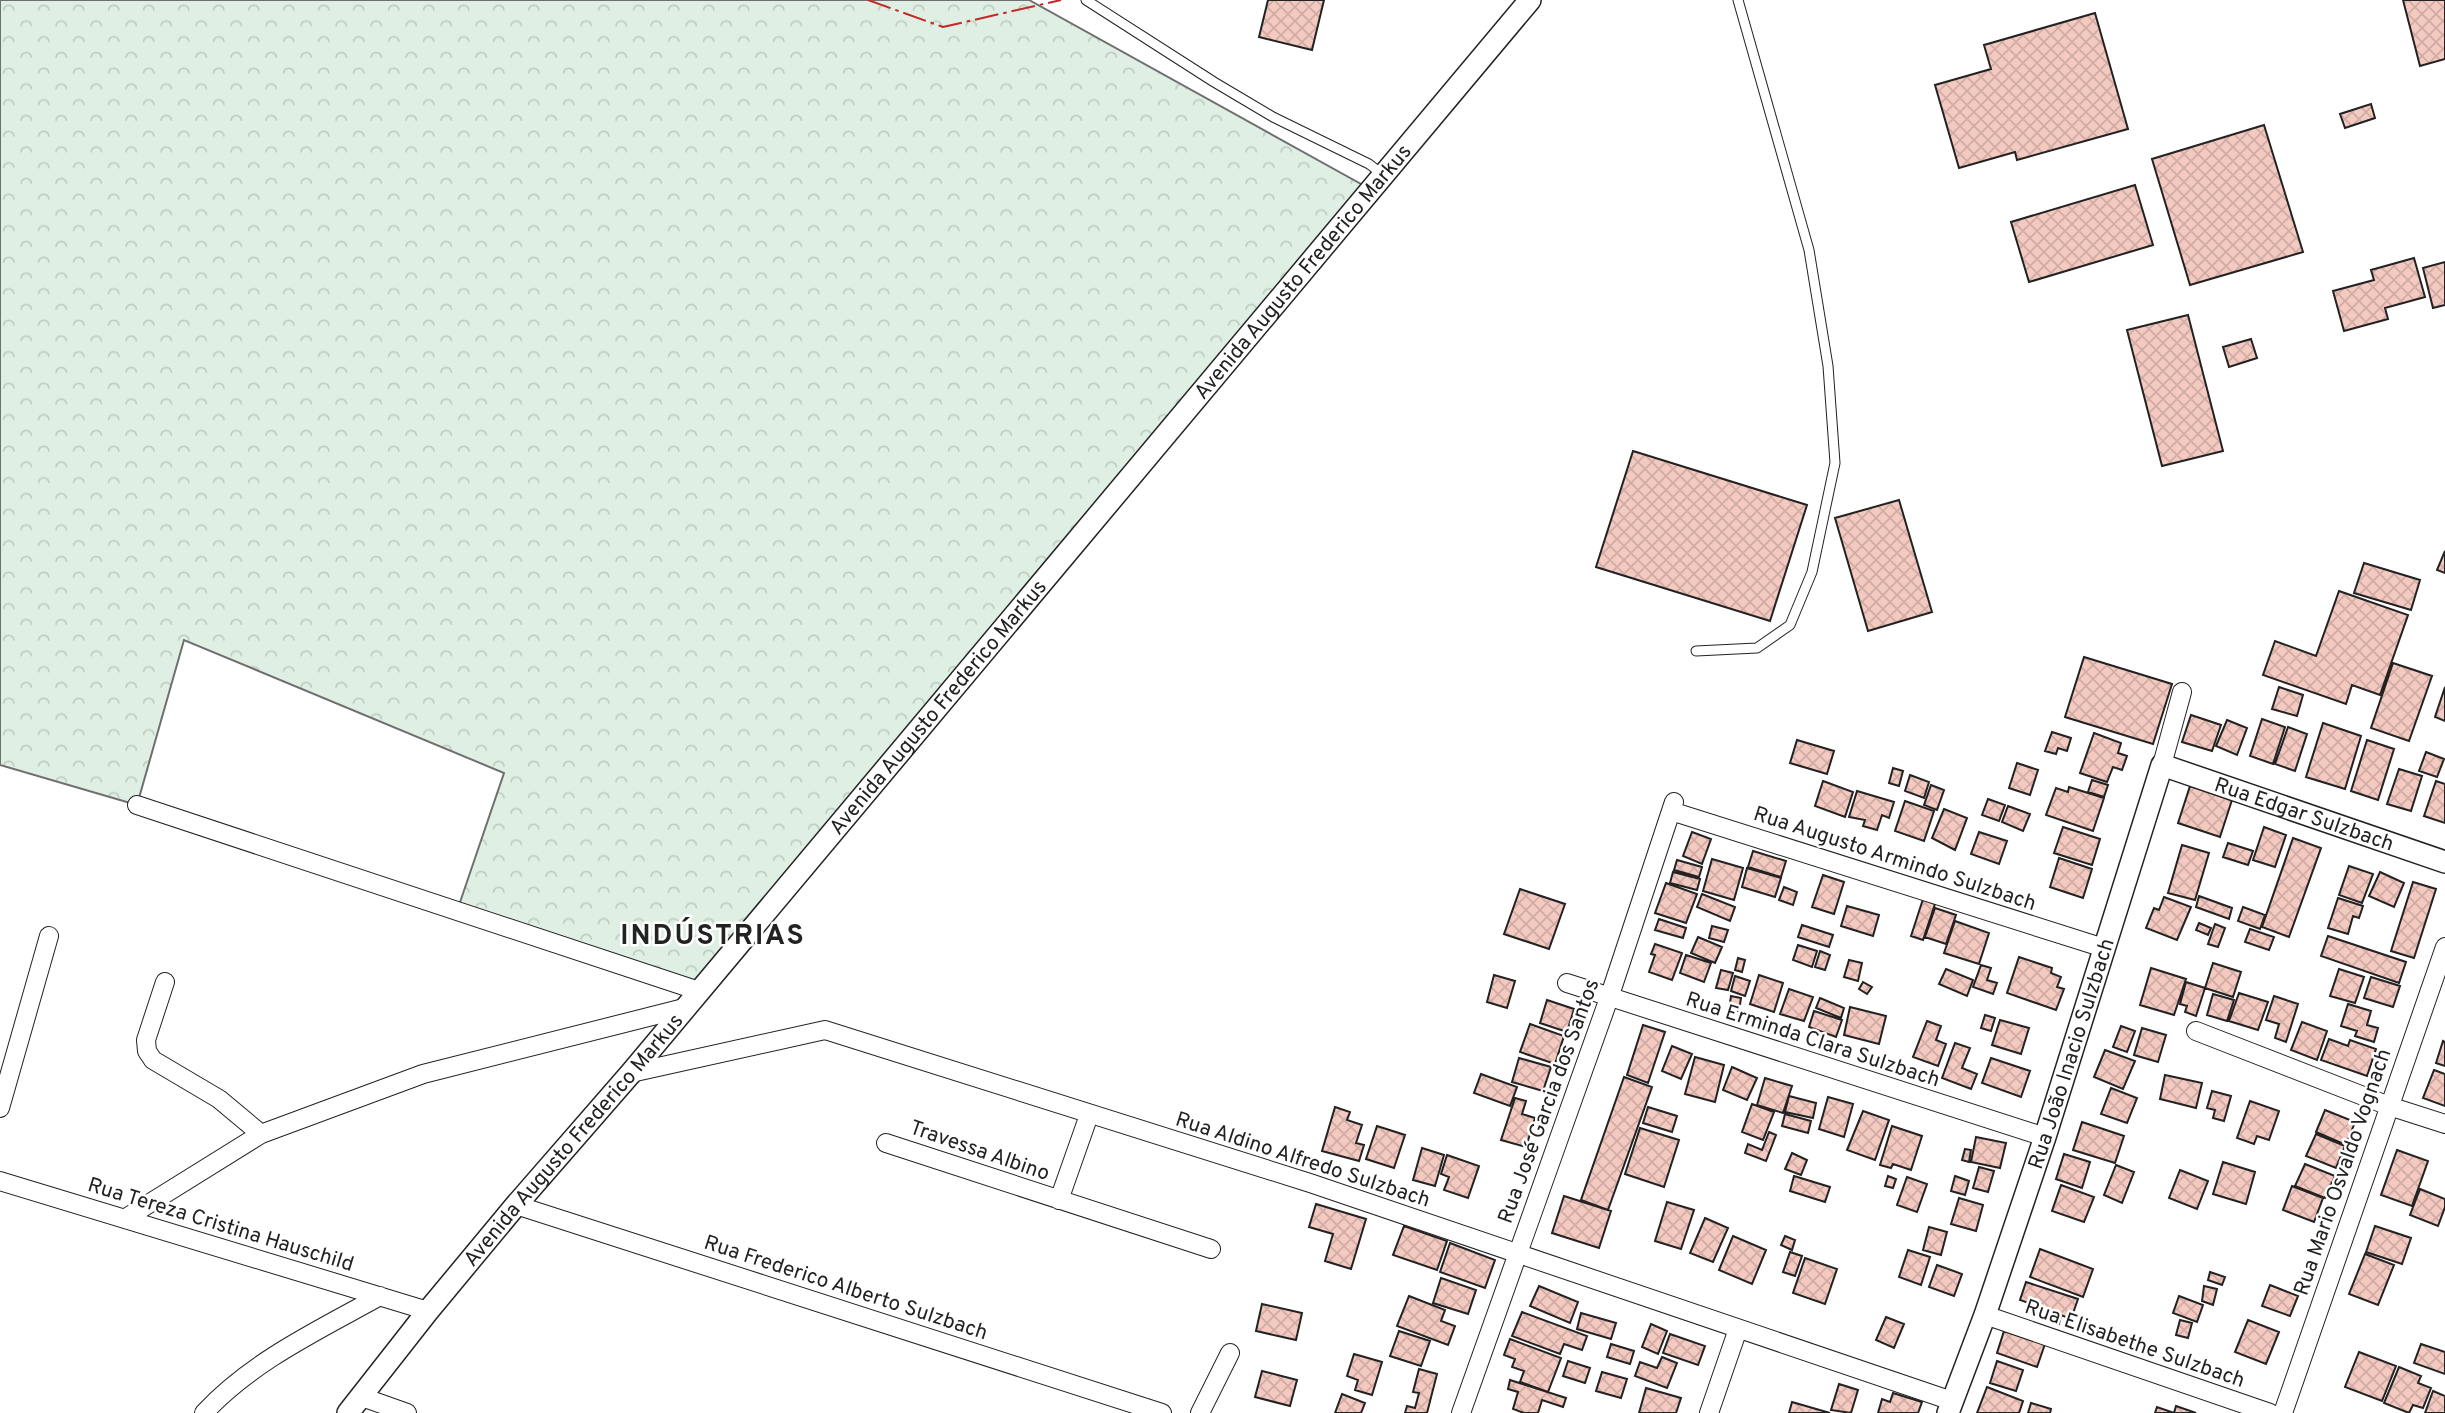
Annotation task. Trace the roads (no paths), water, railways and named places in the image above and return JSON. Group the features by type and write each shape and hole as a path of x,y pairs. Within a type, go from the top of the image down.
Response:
{"street":[{"name":"Avenida Augusto Frederico Markus","path":"355,1405 516,1205 631,1073 1530,0"},
{"name":"Rua João Inacio Sulzbach","path":"1950,1407 1985,1315 2045,1138 2162,765 2182,692"},
{"name":"Rua Edgar Sulzbach","path":"2162,765 2445,863"},
{"path":"137,804 699,991"},
{"name":"Rua Augusto Armindo Sulzbach","path":"1673,807 2104,948"},
{"name":"Rua José Garcia dos Santos","path":"1461,1413 1609,998 1673,807"},
{"path":"0,1108 49,936"},
{"name":"Rua Mario Osvaldo Vognach","path":"2283,1413 2445,947"},
{"path":"165,982 146,1040 147,1051 153,1060 219,1099 261,1134"},
{"name":"Rua Erminda Clara Sulzbach","path":"1567,983 2045,1138"},
{"path":"126,1218 261,1134 422,1074 684,1008"},
{"name":"Rua Aldino Alfredo Sulzbach","path":"631,1073 825,1030 1310,1183 1738,1329 1950,1407"},
{"path":"2196,1031 2389,1106 2445,1124"},
{"name":"Travessa Albino","path":"1059,1200 1089,1115"},
{"name":"Travessa Albino","path":"886,1143 1211,1249"},
{"name":"Rua Tereza Cristina Hauschild","path":"0,1181 428,1311"},
{"name":"Rua Frederico Alberto Sulzbach","path":"516,1205 1162,1413"},
{"path":"204,1413 219,1397 270,1358 380,1296"},
{"name":"Rua Elisabethe Sulzbach","path":"1985,1315 2270,1413"},
{"path":"1709,1413 1738,1329"},
{"path":"1200,1413 1230,1353"},
{"path":"355,1405 407,1413"}],"lane":[{"path":"1086,0 1273,117 1359,158 1382,174"},
{"path":"1696,652 1757,648 1790,625 1812,572 1835,463 1829,366 1809,250 1738,0"}],"district":[{"name":"INDÚSTRIAS","path":"713,934"}]}
